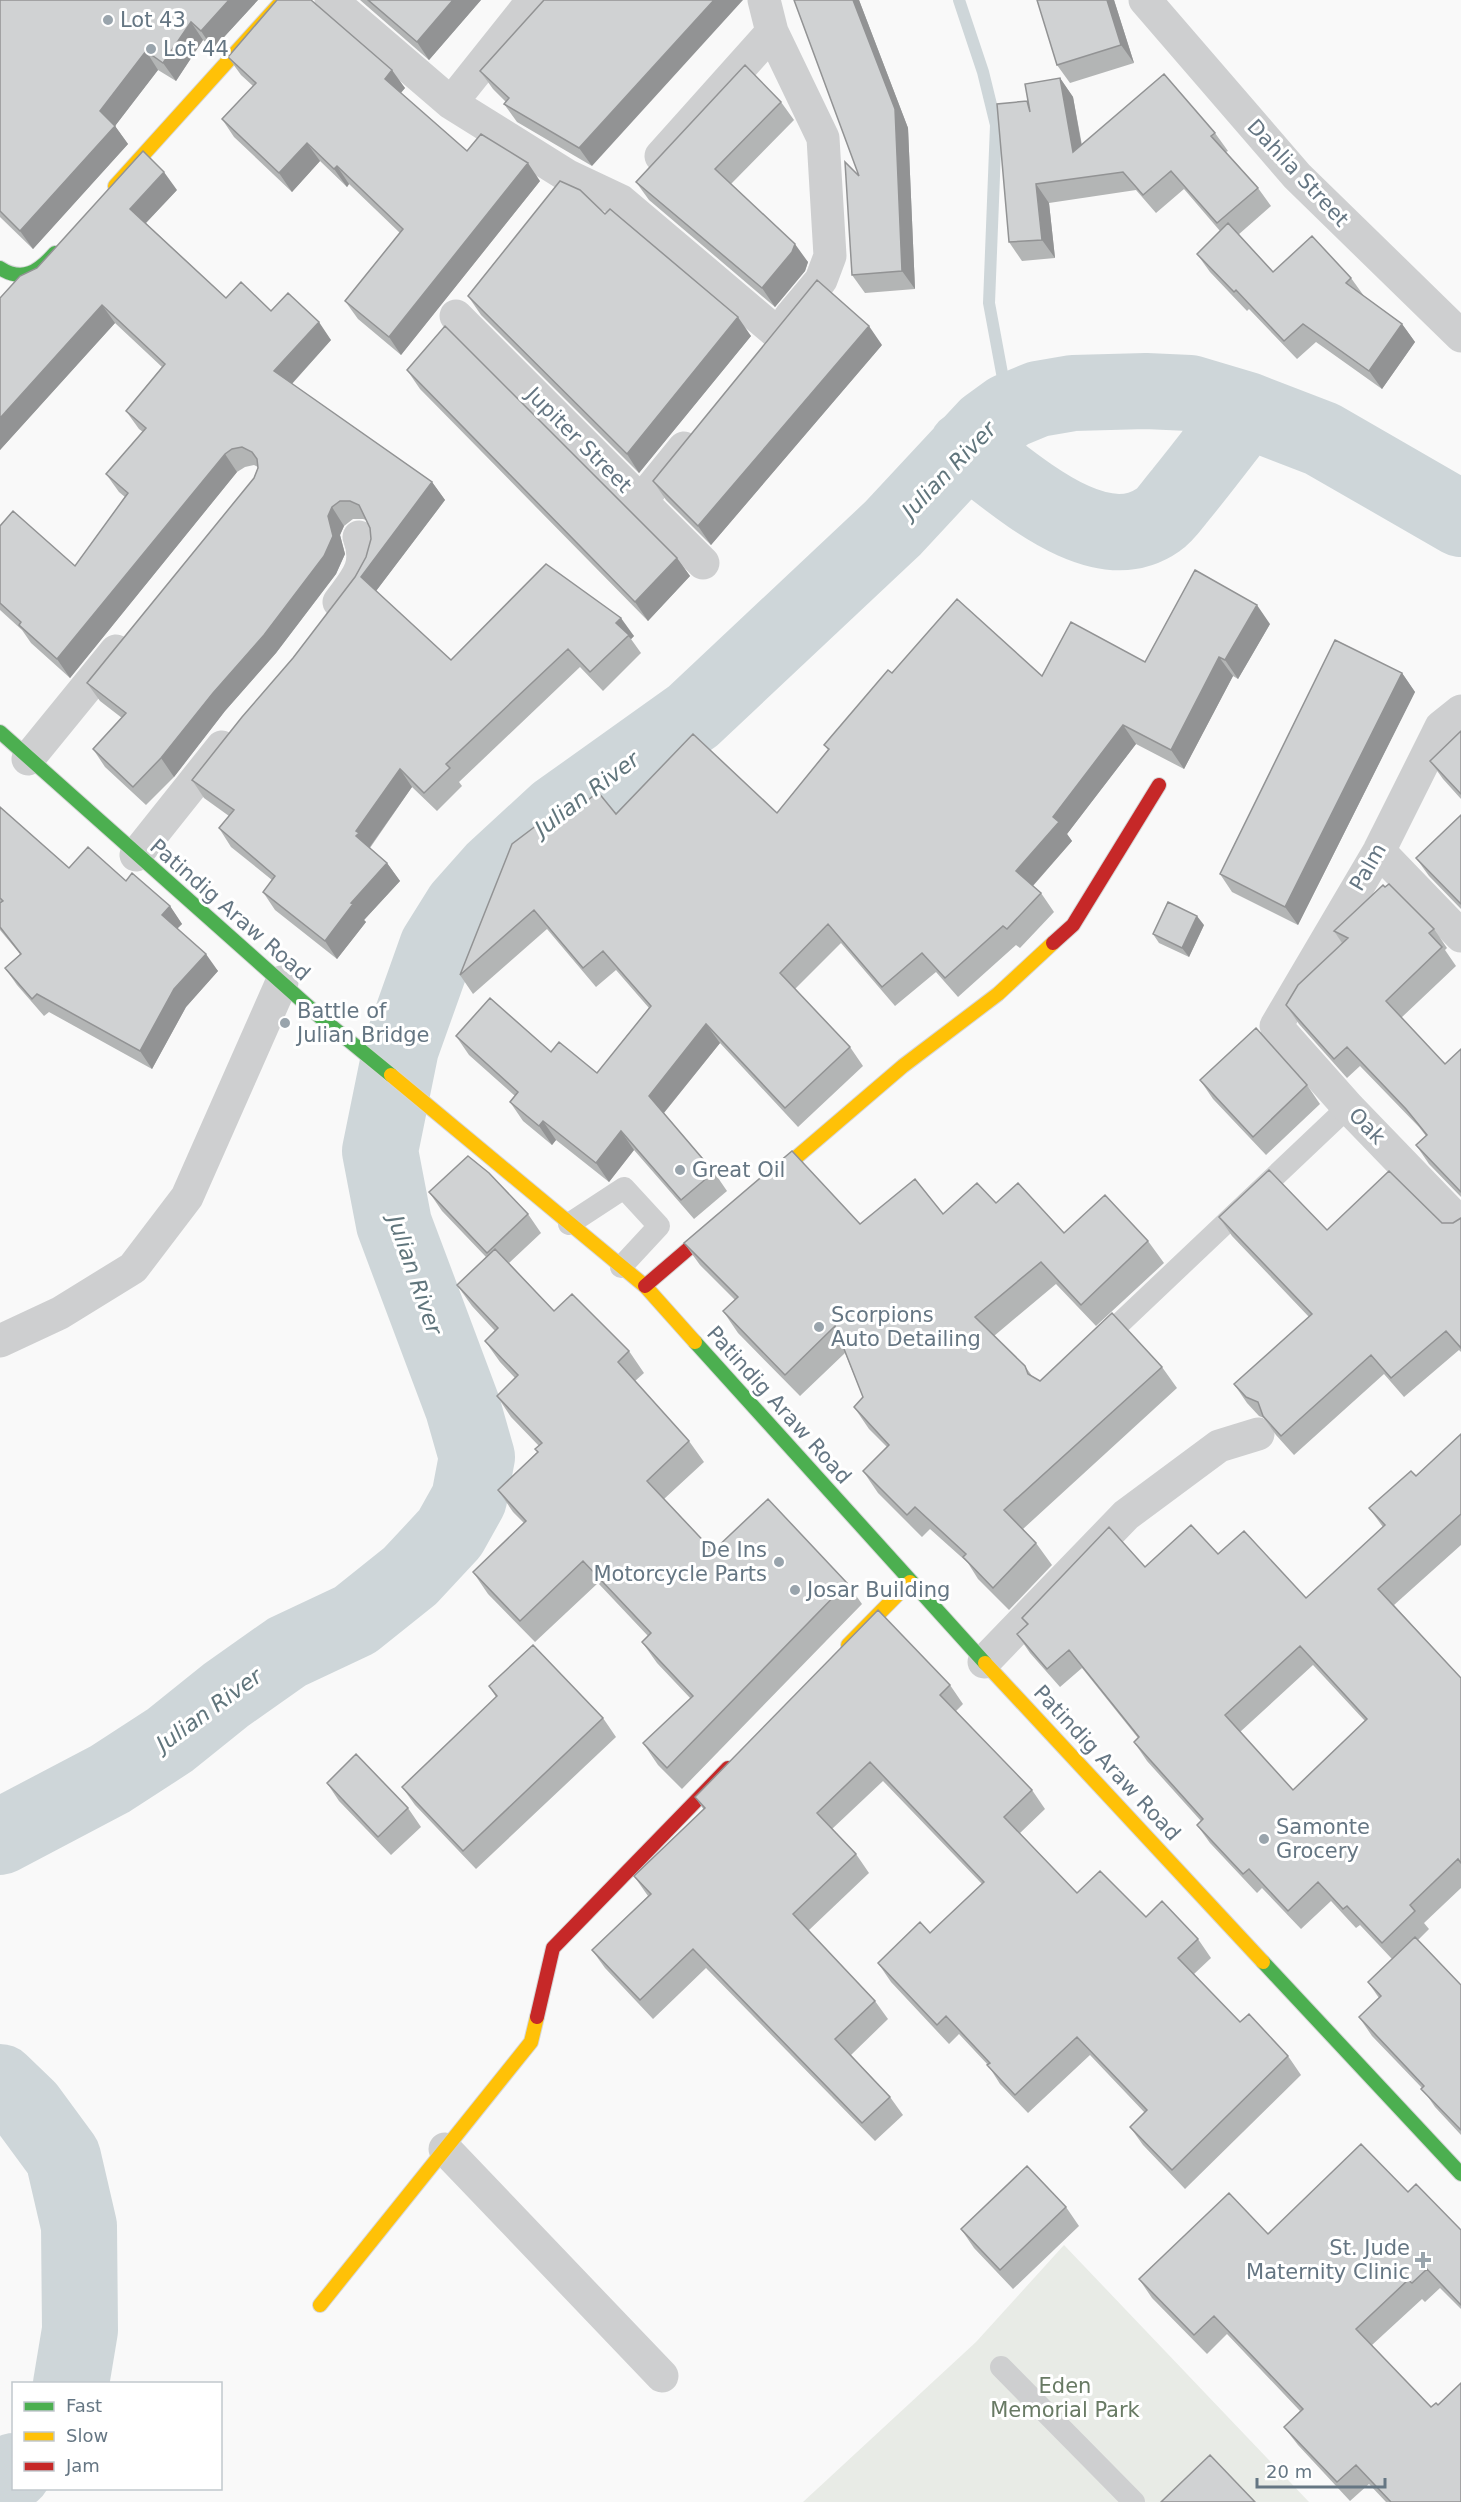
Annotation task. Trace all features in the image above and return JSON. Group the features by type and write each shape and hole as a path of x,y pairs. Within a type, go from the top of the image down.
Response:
{"main road":[{"path":"109,193 283,0"},
{"path":"0,268 20,277 36,274 62,246"},
{"name":"Patindig Araw Road","path":"0,732 135,855 319,1016 645,1286 910,1582 1461,2174"},
{"path":"752,1195 903,1066 998,994 1073,925 1159,785"},
{"path":"645,1286 734,1210"},
{"path":"835,1659 910,1582"},
{"path":"320,2305 531,2042 553,1948 736,1761"}],"street":[{"path":"331,0 451,103 568,177 635,186 777,333"},
{"path":"451,103 534,0"},
{"path":"756,360 821,280 830,256 823,138 772,33 764,0"},
{"name":"Dahlia Street","path":"1145,0 1297,176 1461,336"},
{"path":"635,186 772,33"},
{"path":"546,204 568,177"},
{"path":"434,344 478,288"},
{"name":"Jupiter Street","path":"456,316 703,564"},
{"path":"640,502 705,422"},
{"path":"318,630 361,570 365,553 359,537"},
{"path":"28,759 132,631"},
{"name":"Palm","path":"1276,1026 1379,851 1441,727 1461,711"},
{"path":"135,855 240,723"},
{"path":"1379,851 1461,936"},
{"path":"0,1341 60,1313 133,1268 187,1197 282,982"},
{"name":"Oak","path":"1276,1026 1348,1107 1461,1224"},
{"path":"984,1662 1126,1515 1219,1446 1258,1434"},
{"path":"445,2149 662,2376"}],"lane":[{"path":"1079,1361 1348,1107"},
{"path":"569,1224 624,1188 659,1226 621,1267"},
{"path":"1000,2367 1134,2502"}],"green space":[{"name":"Eden Memorial Park","path":"1064,2245 1309,2502 803,2502 976,2342"}],"building":[{"path":"0,0 229,0 201,31 191,22 163,63 146,51 100,111 115,126 20,231 0,211"},
{"path":"277,0 311,0 392,70 385,79 467,151 481,134 528,163 389,337 345,301 403,229 337,166 334,169 307,143 279,173 222,119 256,83 228,57"},
{"path":"368,0 453,0 417,42"},
{"path":"544,0 714,0 579,148 504,104 509,98 480,71"},
{"path":"794,0 853,0 895,109 902,271 852,275 845,162 859,176"},
{"path":"1037,0 1107,0 1121,45 1057,65"},
{"path":"745,65 781,102 715,169 795,244 792,252 762,288 636,182"},
{"path":"1164,74 1215,133 1211,136 1258,188 1217,223 1171,171 1143,195 1123,172 1036,184 1042,240 1009,242 997,104 1027,101 1030,112 1025,84 1060,78 1073,152"},
{"path":"143,151 164,172 130,209 226,298 241,282 271,311 288,293 319,322 274,371 432,482 361,577 451,660 546,564 621,618 616,623 629,635 590,672 568,649 446,764 450,768 424,793 400,769 356,831 359,833 356,836 387,863 351,903 353,904 325,941 263,892 275,876 219,828 234,810 192,780 293,658 355,577 366,557 371,539 370,528 359,505 350,501 340,501 332,507 328,516 333,536 324,556 264,635 213,693 161,758 133,787 93,749 126,713 87,683 254,478 258,468 257,459 252,452 242,447 232,449 225,454 57,659 19,625 21,622 0,603 0,526 13,511 75,566 128,493 106,474 146,428 126,411 165,364 102,305 0,418 0,298 20,276 37,268"},
{"path":"560,181 580,190 605,214 610,209 738,317 627,454 468,296"},
{"path":"1228,223 1273,272 1312,236 1351,278 1346,283 1402,324 1369,371 1303,324 1284,341 1236,290 1234,292 1197,254"},
{"path":"817,280 869,326 698,526 653,481"},
{"path":"445,326 677,558 635,602 407,370"},
{"path":"1195,570 1257,605 1225,660 1219,657 1171,750 1123,725 1053,817 1059,822 1016,871 1041,893 1007,929 1003,926 945,978 922,953 882,987 828,924 780,973 850,1047 785,1108 706,1024 649,1096 714,1172 681,1200 621,1131 596,1163 543,1121 539,1126 510,1102 518,1092 456,1036 490,998 551,1052 559,1042 597,1073 651,1006 603,951 583,968 534,910 460,975 512,844 545,819 552,829 598,792 616,814 693,734 777,813 829,749 824,745 888,670 892,673 957,599 1042,676 1071,622 1145,662"},
{"path":"1335,640 1402,673 1285,907 1220,874"},
{"path":"1461,731 1461,794 1430,761"},
{"path":"0,807 69,868 88,847 126,881 132,873 170,906 162,915 206,954 174,989 140,1051 37,994 32,999 5,968 21,954 0,927 0,903 3,901 0,898"},
{"path":"1461,815 1461,904 1416,858"},
{"path":"1389,884 1434,929 1429,933 1442,947 1386,1001 1445,1064 1461,1049 1461,1192 1416,1145 1427,1135 1406,1109 1347,1047 1334,1059 1286,1005 1298,985 1348,938 1334,931 1383,885 1385,887"},
{"path":"1168,902 1197,916 1182,948 1153,934"},
{"path":"1256,1028 1307,1085 1253,1137 1200,1080"},
{"path":"792,1151 860,1224 915,1179 943,1214 977,1183 996,1203 1018,1183 1064,1233 1105,1195 1148,1241 1081,1305 1041,1262 975,1317 1025,1366 1028,1374 1040,1381 1112,1313 1162,1367 1004,1510 1036,1543 993,1588 963,1557 966,1554 915,1507 907,1515 863,1471 889,1445 854,1407 863,1397 835,1326 785,1375 723,1311 738,1297 684,1243"},
{"path":"468,1156 489,1173 528,1214 487,1253 429,1192"},
{"path":"1269,1170 1327,1230 1389,1171 1442,1223 1453,1223 1461,1218 1461,1348 1446,1331 1391,1378 1371,1355 1281,1436 1263,1416 1258,1402 1246,1397 1234,1384 1312,1314 1219,1217"},
{"path":"495,1249 554,1311 572,1294 629,1351 618,1362 689,1441 647,1481 713,1551 768,1499 847,1583 667,1768 643,1743 693,1696 642,1642 651,1633 583,1561 520,1621 473,1572 526,1521 498,1490 538,1452 535,1449 542,1443 497,1396 518,1375 485,1341 498,1328 457,1285"},
{"path":"1461,1434 1461,1514 1378,1589 1461,1678 1461,1863 1458,1859 1410,1905 1415,1911 1382,1943 1347,1906 1343,1909 1318,1882 1288,1911 1249,1869 1243,1874 1197,1825 1203,1819 1134,1742 1139,1737 1069,1650 1047,1669 1017,1634 1028,1624 1022,1618 1109,1527 1145,1567 1191,1525 1218,1554 1244,1531 1306,1598 1385,1525 1369,1508 1411,1471 1416,1476","holes":["1300,1646 1367,1719 1293,1790 1225,1715"]},
{"path":"878,1610 950,1685 940,1695 1032,1790 1004,1817 1077,1893 1100,1871 1146,1917 1162,1901 1198,1939 1178,1958 1240,2022 1249,2014 1288,2056 1172,2170 1130,2127 1147,2110 1077,2037 1015,2095 987,2065 990,2063 946,2016 937,2025 878,1963 920,1922 930,1933 984,1882 870,1762 817,1813 856,1854 793,1914 875,2001 835,2039 890,2097 862,2123 693,1949 640,2000 592,1950 651,1894 634,1876 705,1808 695,1797"},
{"path":"533,1645 603,1718 463,1851 402,1787 497,1696 489,1686"},
{"path":"356,1754 408,1808 378,1837 327,1783"},
{"path":"1415,1937 1461,1985 1461,2130 1421,2089 1424,2086 1359,2017 1381,1996 1368,1982"},
{"path":"1361,2144 1408,2192 1416,2184 1461,2230 1461,2305 1427,2269 1412,2283 1408,2280 1356,2329 1431,2407 1436,2403 1438,2405 1461,2383 1461,2502 1391,2502 1356,2465 1337,2482 1284,2427 1303,2409 1214,2316 1194,2335 1139,2279 1229,2193 1268,2234"},
{"path":"1027,2166 1066,2207 1000,2270 961,2229"},
{"path":"1210,2455 1255,2502 1161,2502"}],"waterway":[{"path":"959,0 983,72 996,125 989,303 1009,411"},
{"name":"Julian River","path":"0,1837 110,1779 170,1740 226,1695 287,1652 355,1620 410,1576 450,1533 469,1499 477,1457 463,1408 394,1224 380,1151 401,1048 437,947 462,907 494,871 557,813 693,716 893,528 987,427 1009,411 1038,399 1073,393 1146,391 1190,393 1247,410 1322,439 1461,519"},
{"path":"966,448 1056,512 1083,525 1109,531 1134,531 1158,520 1165,514 1247,410"},
{"name":"Julian River","path":"0,2082 27,2108 63,2157 79,2226 80,2330 71,2382"},
{"name":"Julian River","path":"0,2482 12,2473"}],"traffic: fast":[{"path":"0,268 16,275 23,275 37,270 55,253"},
{"path":"0,732 319,1016 391,1075"},
{"path":"695,1342 985,1663"},
{"path":"1263,1962 1461,2174"}],"traffic: slow":[{"path":"115,186 283,0"},
{"path":"764,1185 903,1066 998,994 1053,943"},
{"path":"391,1075 645,1286 695,1342"},
{"path":"848,1645 910,1582"},
{"path":"985,1663 1263,1962"},
{"path":"320,2305 531,2042 537,2017"}],"traffic: jam":[{"path":"1053,943 1073,925 1159,785"},
{"path":"645,1286 722,1220"},
{"path":"537,2017 553,1948 728,1768"}],"place":[{"name":"Lot 43","path":"108,20"},
{"name":"Lot 44","path":"151,49"},
{"name":"Battle of Julian Bridge","path":"285,1023"},
{"name":"Great Oil","path":"680,1170"},
{"name":"Scorpions Auto Detailing","path":"819,1327"},
{"name":"De Ins Motorcycle Parts","path":"779,1562"},
{"name":"Josar Building","path":"795,1590"},
{"name":"Samonte Grocery","path":"1264,1839"},
{"name":"St. Jude Maternity Clinic","path":"1423,2260"}]}
